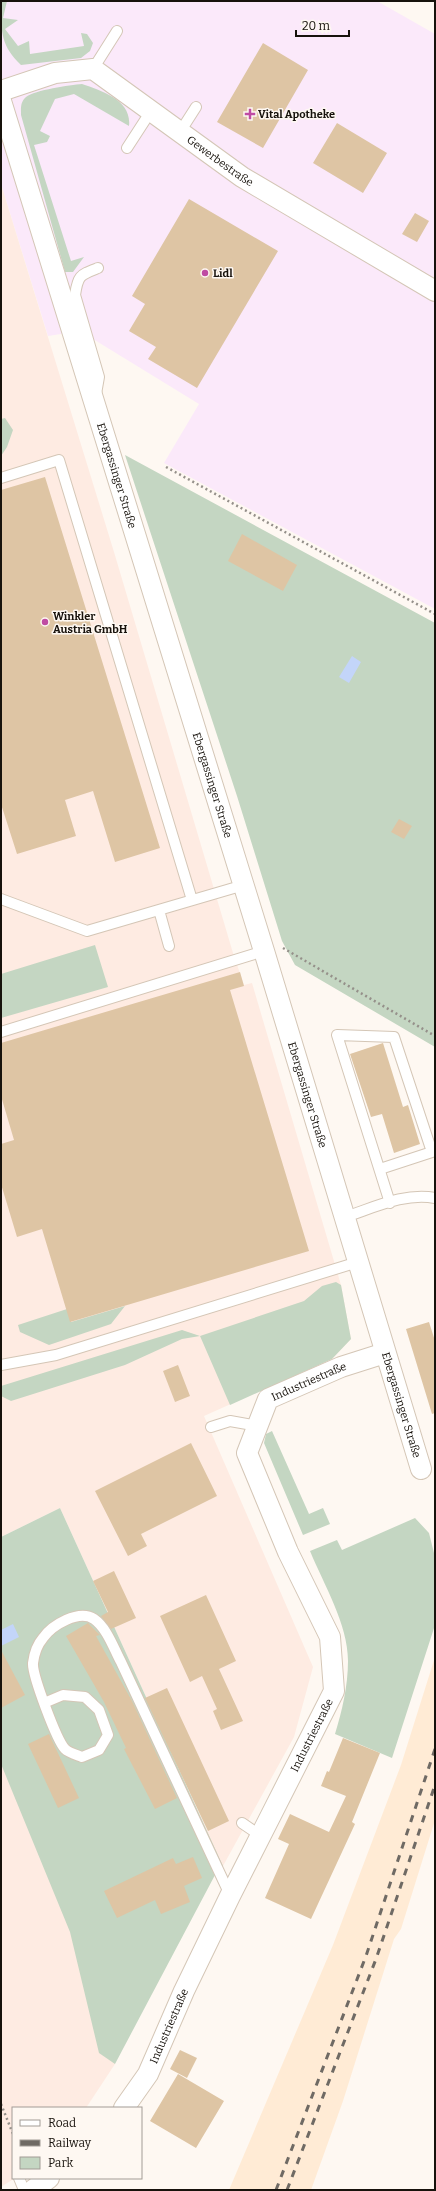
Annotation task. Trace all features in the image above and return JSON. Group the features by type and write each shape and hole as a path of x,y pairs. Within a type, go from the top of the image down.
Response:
{"street":[{"path":"1,91 55,73 93,69"},
{"name":"Gewerbestraße","path":"93,69 242,177 435,291"},
{"name":"Ebergassinger Straße","path":"1,101 244,884 385,1353 422,1469"},
{"name":"Industriestraße","path":"125,2107 148,2074 184,1991 230,1896 334,1691 330,1637 288,1552 247,1453 268,1400 341,1367 385,1353"}],"lane":[{"path":"93,69 117,31"},
{"path":"180,132 196,107"},
{"path":"127,148 151,111"},
{"path":"94,404 99,377 75,294 77,281 81,274 98,268"},
{"path":"1,478 59,460 192,900"},
{"path":"1,899 87,931 244,884"},
{"path":"159,910 170,946"},
{"path":"1,1032 264,951"},
{"path":"380,1170 432,1152 394,1037 337,1035 390,1202"},
{"path":"345,1218 405,1198 425,1196 435,1198"},
{"path":"1,1365 56,1355 358,1262"},
{"path":"211,1428 230,1421 258,1426"},
{"path":"44,1704 63,1695 85,1697 99,1710 108,1736 99,1750 82,1757 65,1749 44,1704 33,1665 36,1650 43,1638 55,1627 75,1617 87,1616 94,1619 102,1626 121,1662 230,1896"},
{"path":"242,1823 261,1836"}],"path":[{"path":"166,468 435,614"},
{"path":"264,951 281,947 435,1036"},
{"path":"1,2104 12,2132"}],"shaded area":[{"path":"1,1 377,1 435,34 435,609 164,463 199,404 80,331 48,336 1,184"},
{"path":"1,184 114,552 233,953 244,985 252,983 341,1285 351,1339 332,1359 204,1416 313,1667 294,1737 223,1866 60,1508 1,1537"},
{"path":"435,1657 435,1820 401,1929 394,1939 343,2101 311,2190 229,2190 333,1945 401,1765"},
{"path":"1,1726 82,1933 115,2064 87,2107 12,2107 12,2179 13,2179 1,2187"}],"green space":[{"path":"1,1 7,1 3,18 18,20 5,29 18,46 29,41 30,54 84,46 81,33 87,34 93,43 90,51 81,58 21,65 14,58 5,44 1,20"},
{"path":"82,84 98,90 121,103 126,109 129,117 129,126 74,94 55,99 40,131 50,136 47,142 34,145 71,261 84,257 73,272 65,272 21,115 21,108 24,99 30,94 53,88"},
{"path":"5,418 13,430 7,447 1,456 1,419"},
{"path":"125,455 435,623 435,1047 295,965 282,941 237,796"},
{"path":"95,945 108,987 1,1018 1,974"},
{"path":"336,1282 341,1285 351,1339 332,1359 230,1405 200,1336 304,1301 322,1286"},
{"path":"125,1306 111,1324 49,1345 20,1332 18,1325 67,1309 71,1322"},
{"path":"182,1330 200,1336 182,1339 125,1365 11,1401 1,1396 1,1386"},
{"path":"272,1431 309,1514 323,1508 330,1524 303,1535 264,1443 266,1434"},
{"path":"60,1508 223,1866 215,1875 115,2064 99,2053 70,1932 1,1764 1,1537"},
{"path":"415,1518 429,1533 435,1557 435,1625 392,1758 335,1734 346,1689 348,1670 347,1647 340,1619 310,1551 337,1540 342,1550"}],"water":[{"path":"352,656 361,662 349,683 339,677"},
{"path":"13,1624 19,1637 1,1646 1,1630"}],"building":[{"path":"263,43 308,70 263,148 217,122"},
{"path":"337,123 387,153 363,193 313,163"},
{"name":"Lidl","path":"189,199 278,251 197,388 148,359 156,347 129,331 145,304 132,296"},
{"path":"415,213 429,221 417,242 402,234"},
{"name":"Winkler Austria GmbH","path":"45,477 160,848 115,862 93,791 65,800 76,836 17,854 1,804 1,490"},
{"path":"242,534 297,565 283,591 228,561"},
{"path":"399,819 412,826 404,839 391,832"},
{"path":"240,972 244,986 230,990 309,1251 70,1322 42,1229 17,1237 1,1184 1,1144 14,1140 1,1096 1,1043"},
{"path":"383,1043 403,1107 408,1105 420,1144 394,1153 382,1114 371,1117 350,1054"},
{"path":"429,1322 435,1341 435,1413 432,1414 406,1329"},
{"path":"178,1365 190,1396 175,1402 163,1371"},
{"path":"191,1443 217,1496 141,1534 147,1546 128,1556 95,1491"},
{"path":"114,1571 136,1618 111,1629 101,1616 108,1612 93,1581"},
{"path":"206,1595 236,1661 219,1669 243,1721 221,1730 213,1711 217,1709 202,1676 190,1682 160,1616"},
{"path":"88,1623 100,1635 96,1636 132,1701 177,1798 155,1809 124,1749 126,1748 104,1702 66,1636"},
{"path":"1,1650 25,1695 1,1708"},
{"path":"167,1688 229,1821 208,1831 145,1698"},
{"path":"49,1734 79,1798 58,1808 28,1744"},
{"path":"343,1738 380,1753 352,1822 355,1824 311,1919 265,1898 289,1844 278,1839 290,1814 329,1832 346,1796 321,1786 327,1771 329,1772"},
{"path":"193,1857 202,1878 184,1886 190,1902 161,1914 155,1900 117,1918 104,1891 173,1858 176,1864"},
{"path":"180,2050 197,2058 187,2078 170,2069"},
{"path":"178,2074 224,2101 196,2148 150,2121"}],"railway":[{"path":"276,2190 366,1956 435,1749"},
{"path":"287,2190 376,1959 435,1785"}],"place":[{"name":"Vital Apotheke","path":"250,114"},
{"name":"Lidl","path":"205,273"},
{"name":"Winkler Austria GmbH","path":"45,622"}]}
